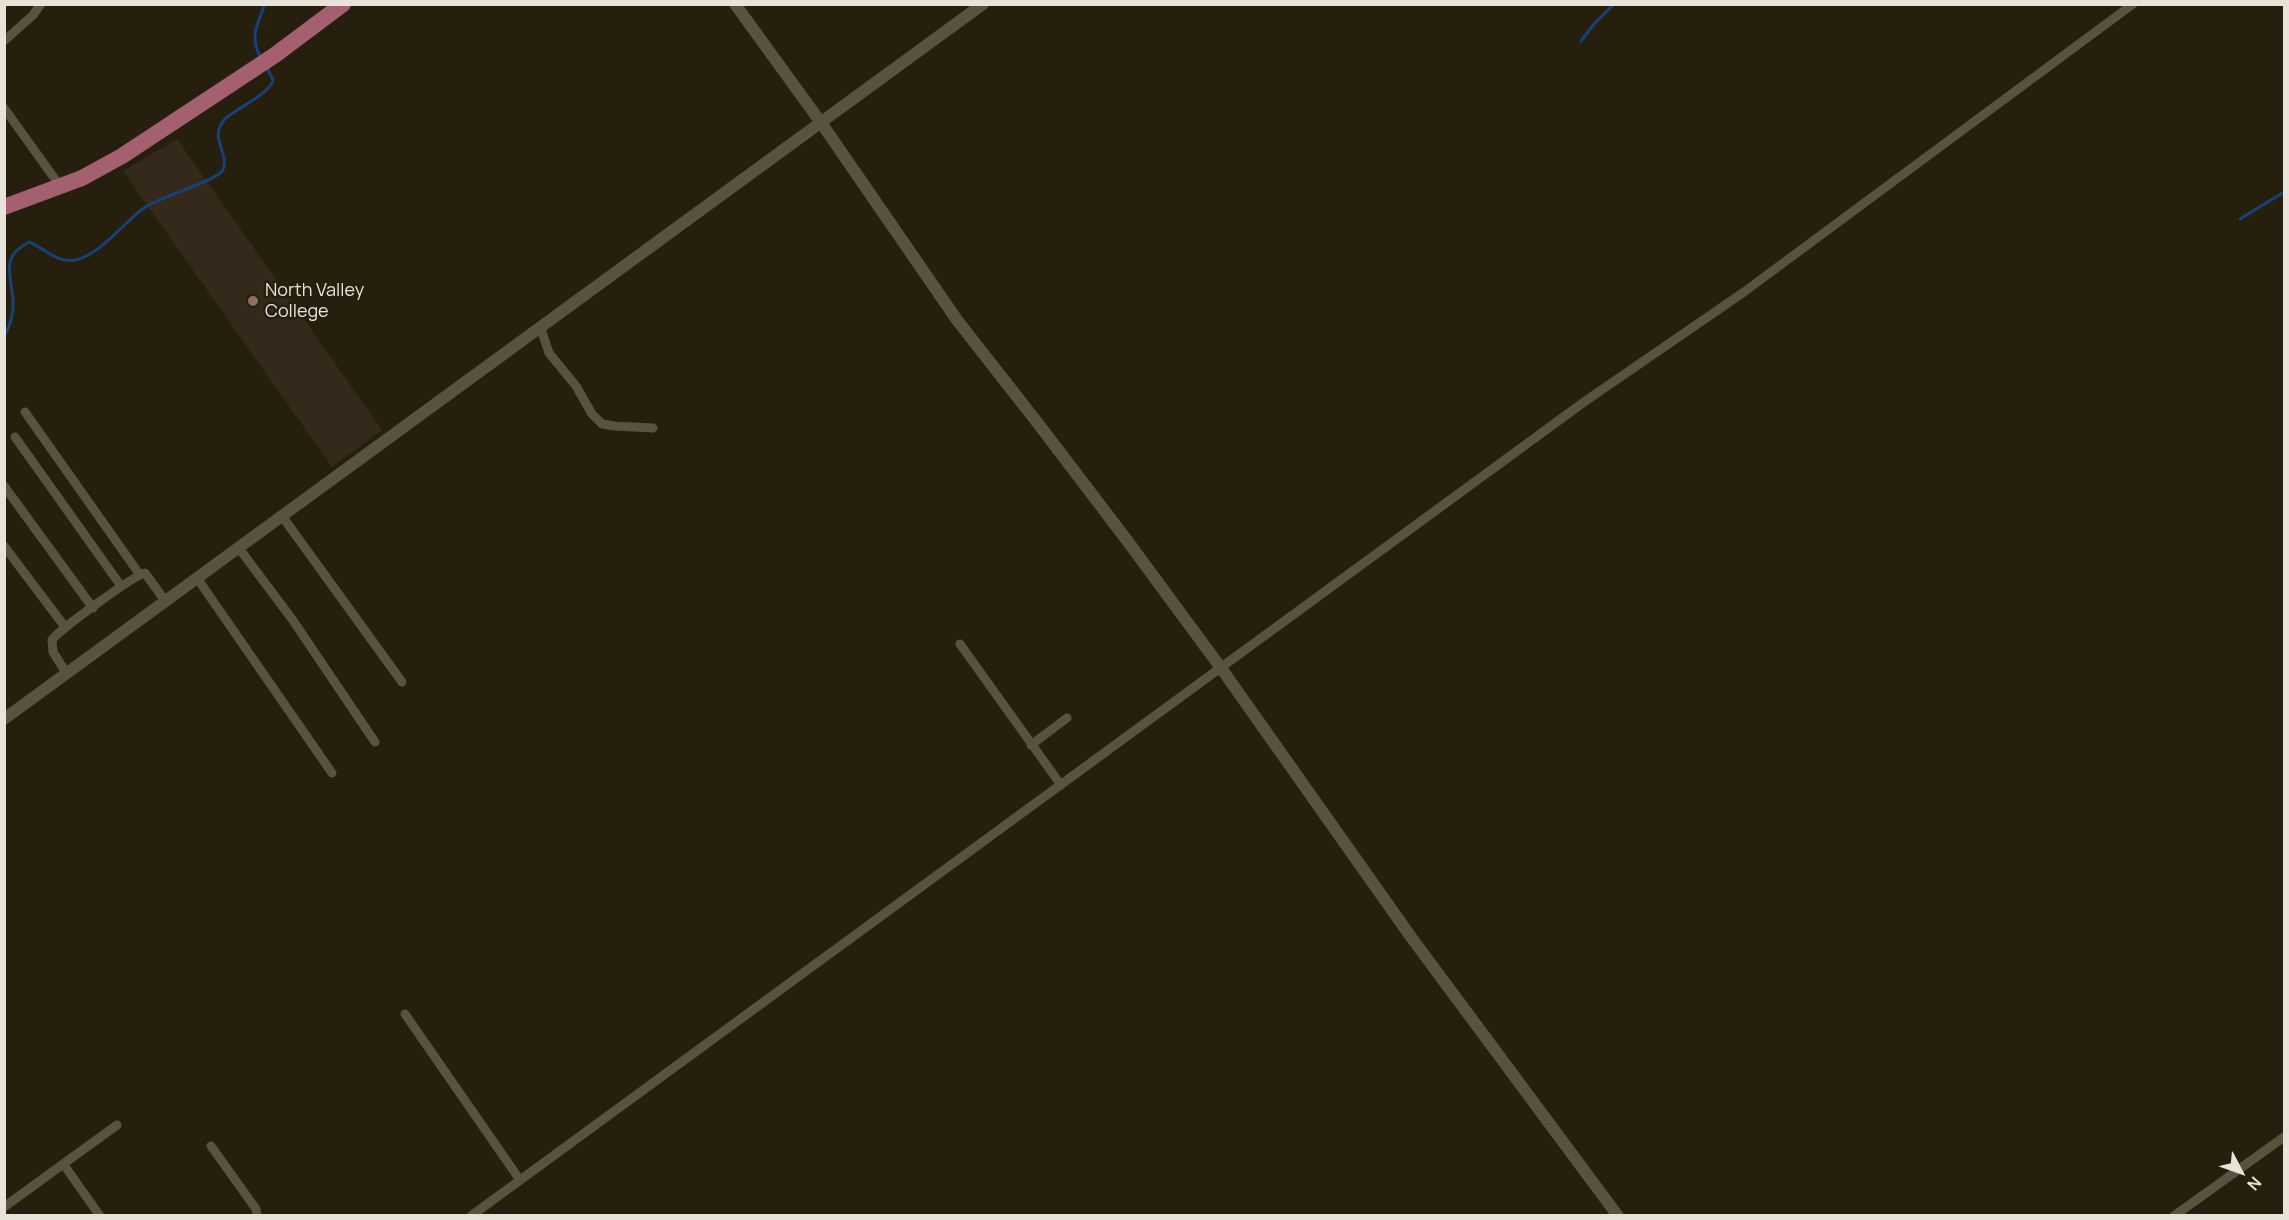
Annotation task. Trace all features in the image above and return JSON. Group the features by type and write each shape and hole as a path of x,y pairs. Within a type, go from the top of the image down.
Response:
{"highway":[{"path":"4,207 82,178 122,156 275,55 343,4"}],"street":[{"path":"4,41 33,15 41,4"},
{"path":"735,4 822,124 957,320 1040,426 1221,668 1411,937 1618,1215"},
{"path":"4,719 822,124 983,4"},
{"path":"471,1215 1584,402 1744,292 2133,4"},
{"path":"4,108 60,186"},
{"path":"541,329 549,353 576,386 592,414 602,424 653,428"},
{"path":"25,412 140,575"},
{"path":"15,437 121,586"},
{"path":"4,486 93,608"},
{"path":"282,516 402,682"},
{"path":"4,546 65,627"},
{"path":"238,547 292,619 375,742"},
{"path":"67,674 53,652 52,640 65,627 121,586 140,575 147,575 166,602"},
{"path":"197,579 333,773"},
{"path":"960,644 1061,785"},
{"path":"1031,745 1066,718"},
{"path":"405,1014 520,1180"},
{"path":"4,1207 117,1125"},
{"path":"2174,1215 2284,1137"},
{"path":"211,1146 256,1209 257,1215"},
{"path":"64,1165 100,1215"}],"shaded area":[{"name":"North Valley College","path":"177,139 382,430 332,467 123,171"}],"waterway":[{"path":"261,58 257,51 255,37 265,4"},
{"path":"1581,41 1614,4"},
{"path":"4,337 13,309 9,266 14,254 29,242 62,259 75,260 84,257 102,245 144,208 218,175 224,165 218,133 220,126 225,119 271,85 273,80 266,66"},
{"path":"2240,219 2284,192"}],"place":[{"name":"North Valley College","path":"253,301"}]}
